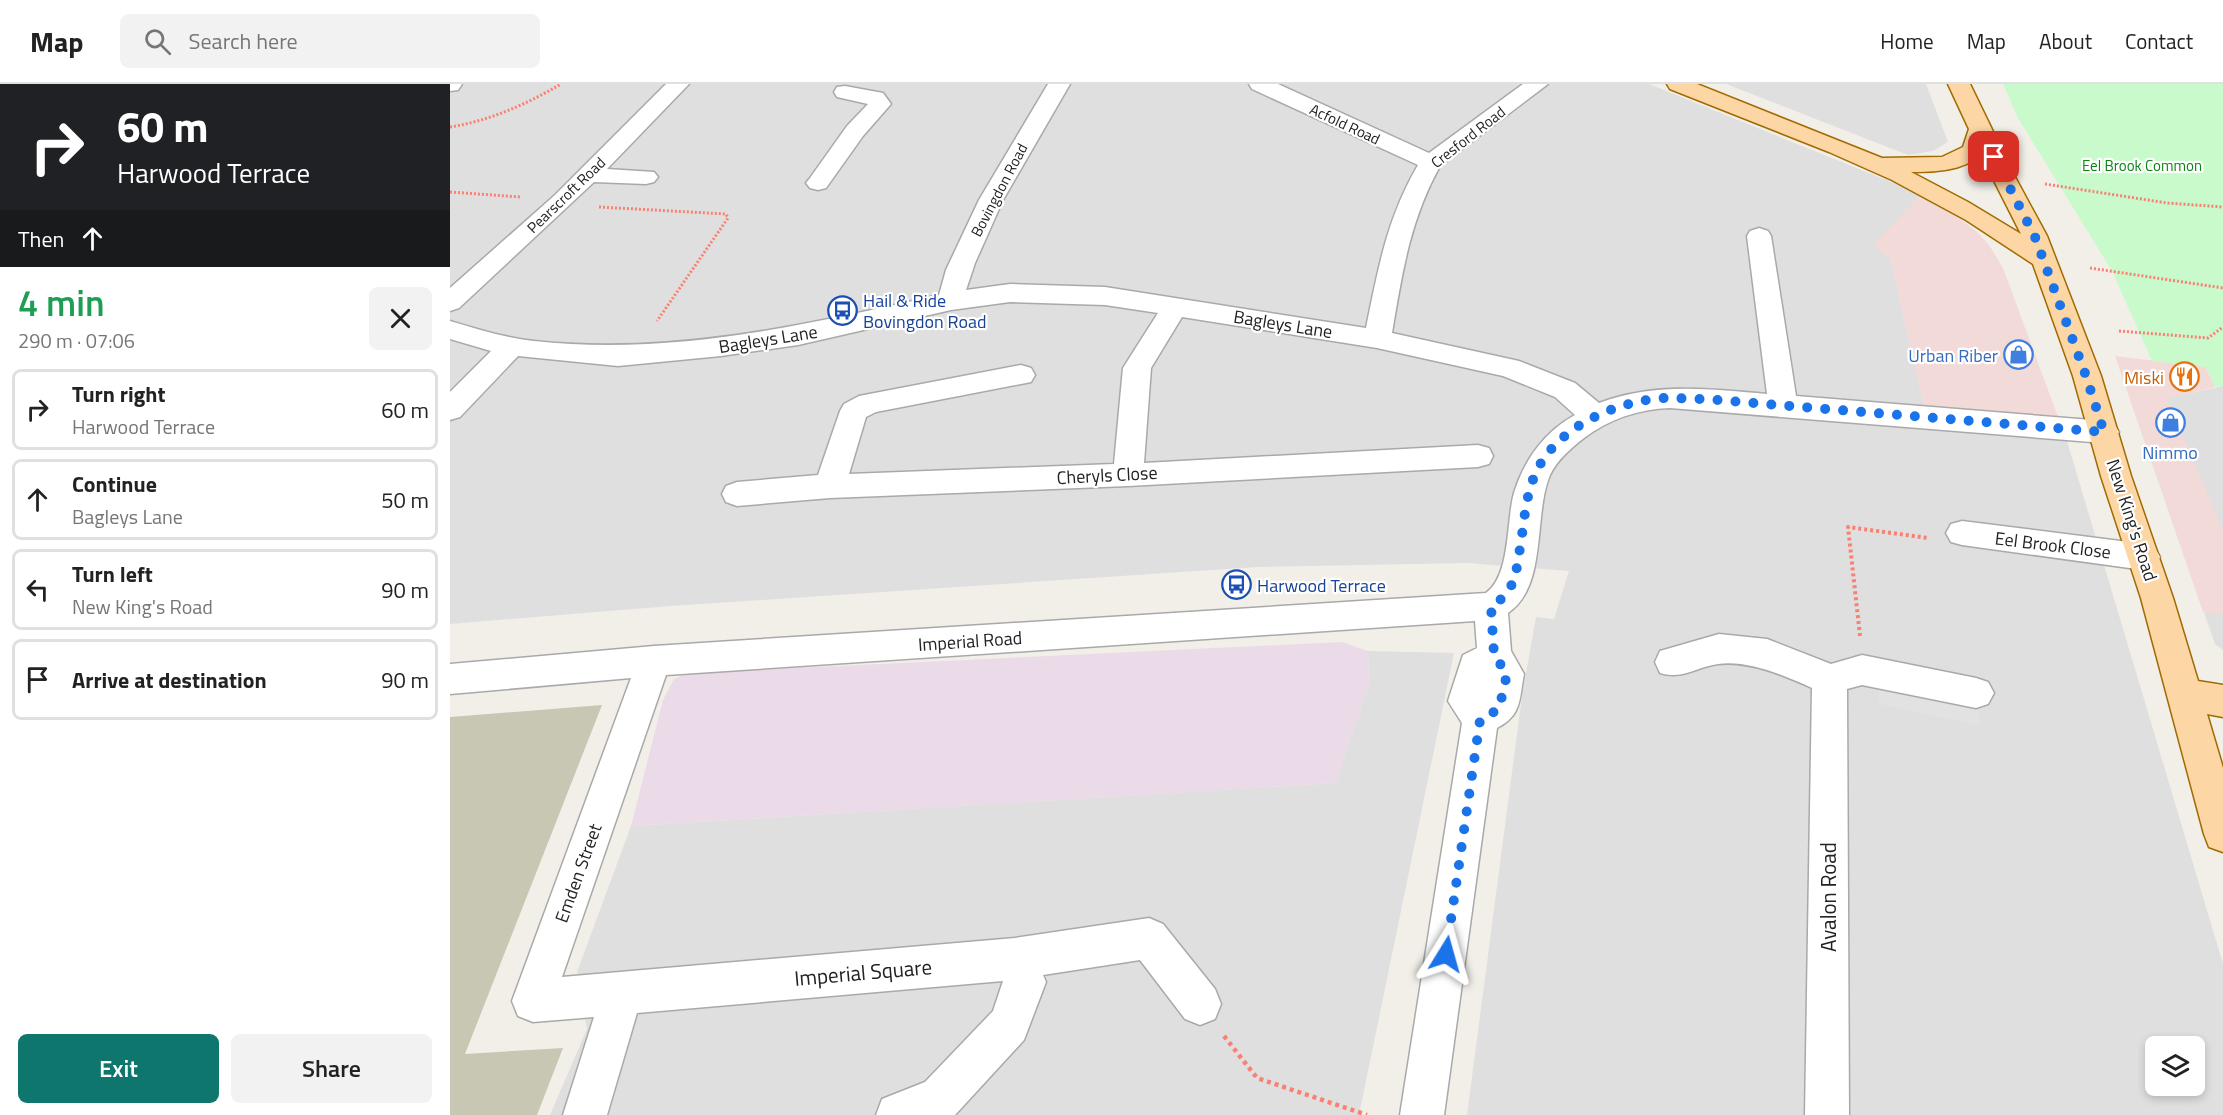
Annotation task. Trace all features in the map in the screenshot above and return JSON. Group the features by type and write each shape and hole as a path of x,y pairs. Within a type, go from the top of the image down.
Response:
{"main road":[{"path":"1678,84 1877,163 1974,214 2044,260"},
{"name":"New King's Road","path":"1959,84 2035,237 2086,376 2186,694 2223,834"},
{"path":"1877,163 1930,165 1963,156 1972,151 1978,142 1980,130"},
{"path":"1877,163 1977,189 2013,195"},
{"path":"2186,694 2223,701"}],"street":[{"name":"Pearscroft Road","path":"450,302 560,203 678,84"},
{"name":"Bovingdon Road","path":"951,301 952,283 981,219 1059,84"},
{"name":"Acfold Road","path":"1260,84 1431,162"},
{"name":"Cresford Road","path":"1377,339 1395,244 1420,181 1431,162 1537,84"},
{"path":"818,183 855,131 880,104 875,98 845,91"},
{"path":"587,175 646,177"},
{"path":"1759,237 1782,407"},
{"name":"Bagleys Lane","path":"450,330 512,346 563,353 618,356 721,347 798,336 951,301 1010,293 1105,296 1377,339 1509,368 1565,390 1596,417"},
{"path":"1128,475 1137,368 1175,307"},
{"path":"450,410 512,346"},
{"path":"830,486 854,411 869,404 1021,375"},
{"path":"1422,1115 1480,720 1499,709 1507,674 1494,655 1491,606 1501,601 1514,583 1529,492 1534,475 1554,445 1568,433 1596,417 1627,405 1664,398 1706,399 2104,432"},
{"name":"Cheryls Close","path":"737,494 830,486 1128,475 1478,456"},
{"name":"Eel Brook Close","path":"1962,533 2144,557"},
{"name":"Imperial Road","path":"450,679 654,662 1491,606"},
{"path":"1672,662 1719,649 1767,654 1846,675 1976,693"},
{"name":"Emden Street","path":"622,993 533,1001 654,662"},
{"name":"Avalon Road","path":"1827,1115 1846,675"},
{"name":"Imperial Square","path":"622,993 1015,959 1149,938 1200,1004"},
{"path":"898,1115 940,1099 1009,1025 1025,982 1015,959"},
{"path":"585,1115 622,993"}],"path":[{"path":"450,127 494,114 546,93 561,84"},
{"path":"2045,184 2167,203 2223,207"},
{"path":"450,192 560,203 726,213 728,218 635,355"},
{"path":"2090,268 2223,288"},
{"path":"2119,331 2208,338 2223,327"},
{"path":"1846,675 1848,527 1950,541 1962,533"},
{"path":"1200,1004 1257,1078 1367,1115"}],"shaded area":[{"path":"450,84 1649,84 1921,194 1891,260 1929,428 2067,441 2223,964 2223,1115 1467,1115 1522,696 1536,617 1554,619 1569,571 1467,563 1257,567 671,606 450,624"},
{"path":"1726,84 1926,84 1948,142 1933,151 1908,155"},
{"path":"1921,194 1945,207 1976,231 1989,245 2003,268 2067,441 1929,428 1891,261 1874,245"},
{"path":"2115,356 2206,367 2215,387 2167,399 2223,530 2223,615 2203,612"},
{"path":"2223,386 2223,650 2215,644 2130,399 2160,400"},
{"path":"1342,642 1368,651 1369,685 1336,783 631,826 663,700 674,679 689,673"},
{"path":"1368,651 1454,653 1359,1115 550,1115 587,1029 577,972 631,826 1335,783 1369,685"},
{"path":"1878,673 1976,693 1980,726 1879,704"},
{"path":"602,705 465,1054 563,1048 537,1115 450,1115 450,717"}],"green space":[{"name":"Eel Brook Common","path":"2003,84 2223,84 2223,386 2215,387 2206,367 2152,361 2112,271 2018,118"}],"place":[{"name":"Hail & Ride Bovingdon Road","path":"842,310"},
{"name":"Urban Riber","path":"2019,355"},
{"name":"Miski","path":"2185,377"},
{"name":"Nimmo","path":"2170,423"},
{"name":"Harwood Terrace","path":"1236,585"}],"route":[{"path":"1446,954 1480,720 1499,709 1507,674 1494,655 1491,606 1501,601 1514,583 1529,492 1534,475 1554,445 1568,433 1596,417 1627,405 1664,398 1706,399 2104,432 2035,237 1994,157"}]}
